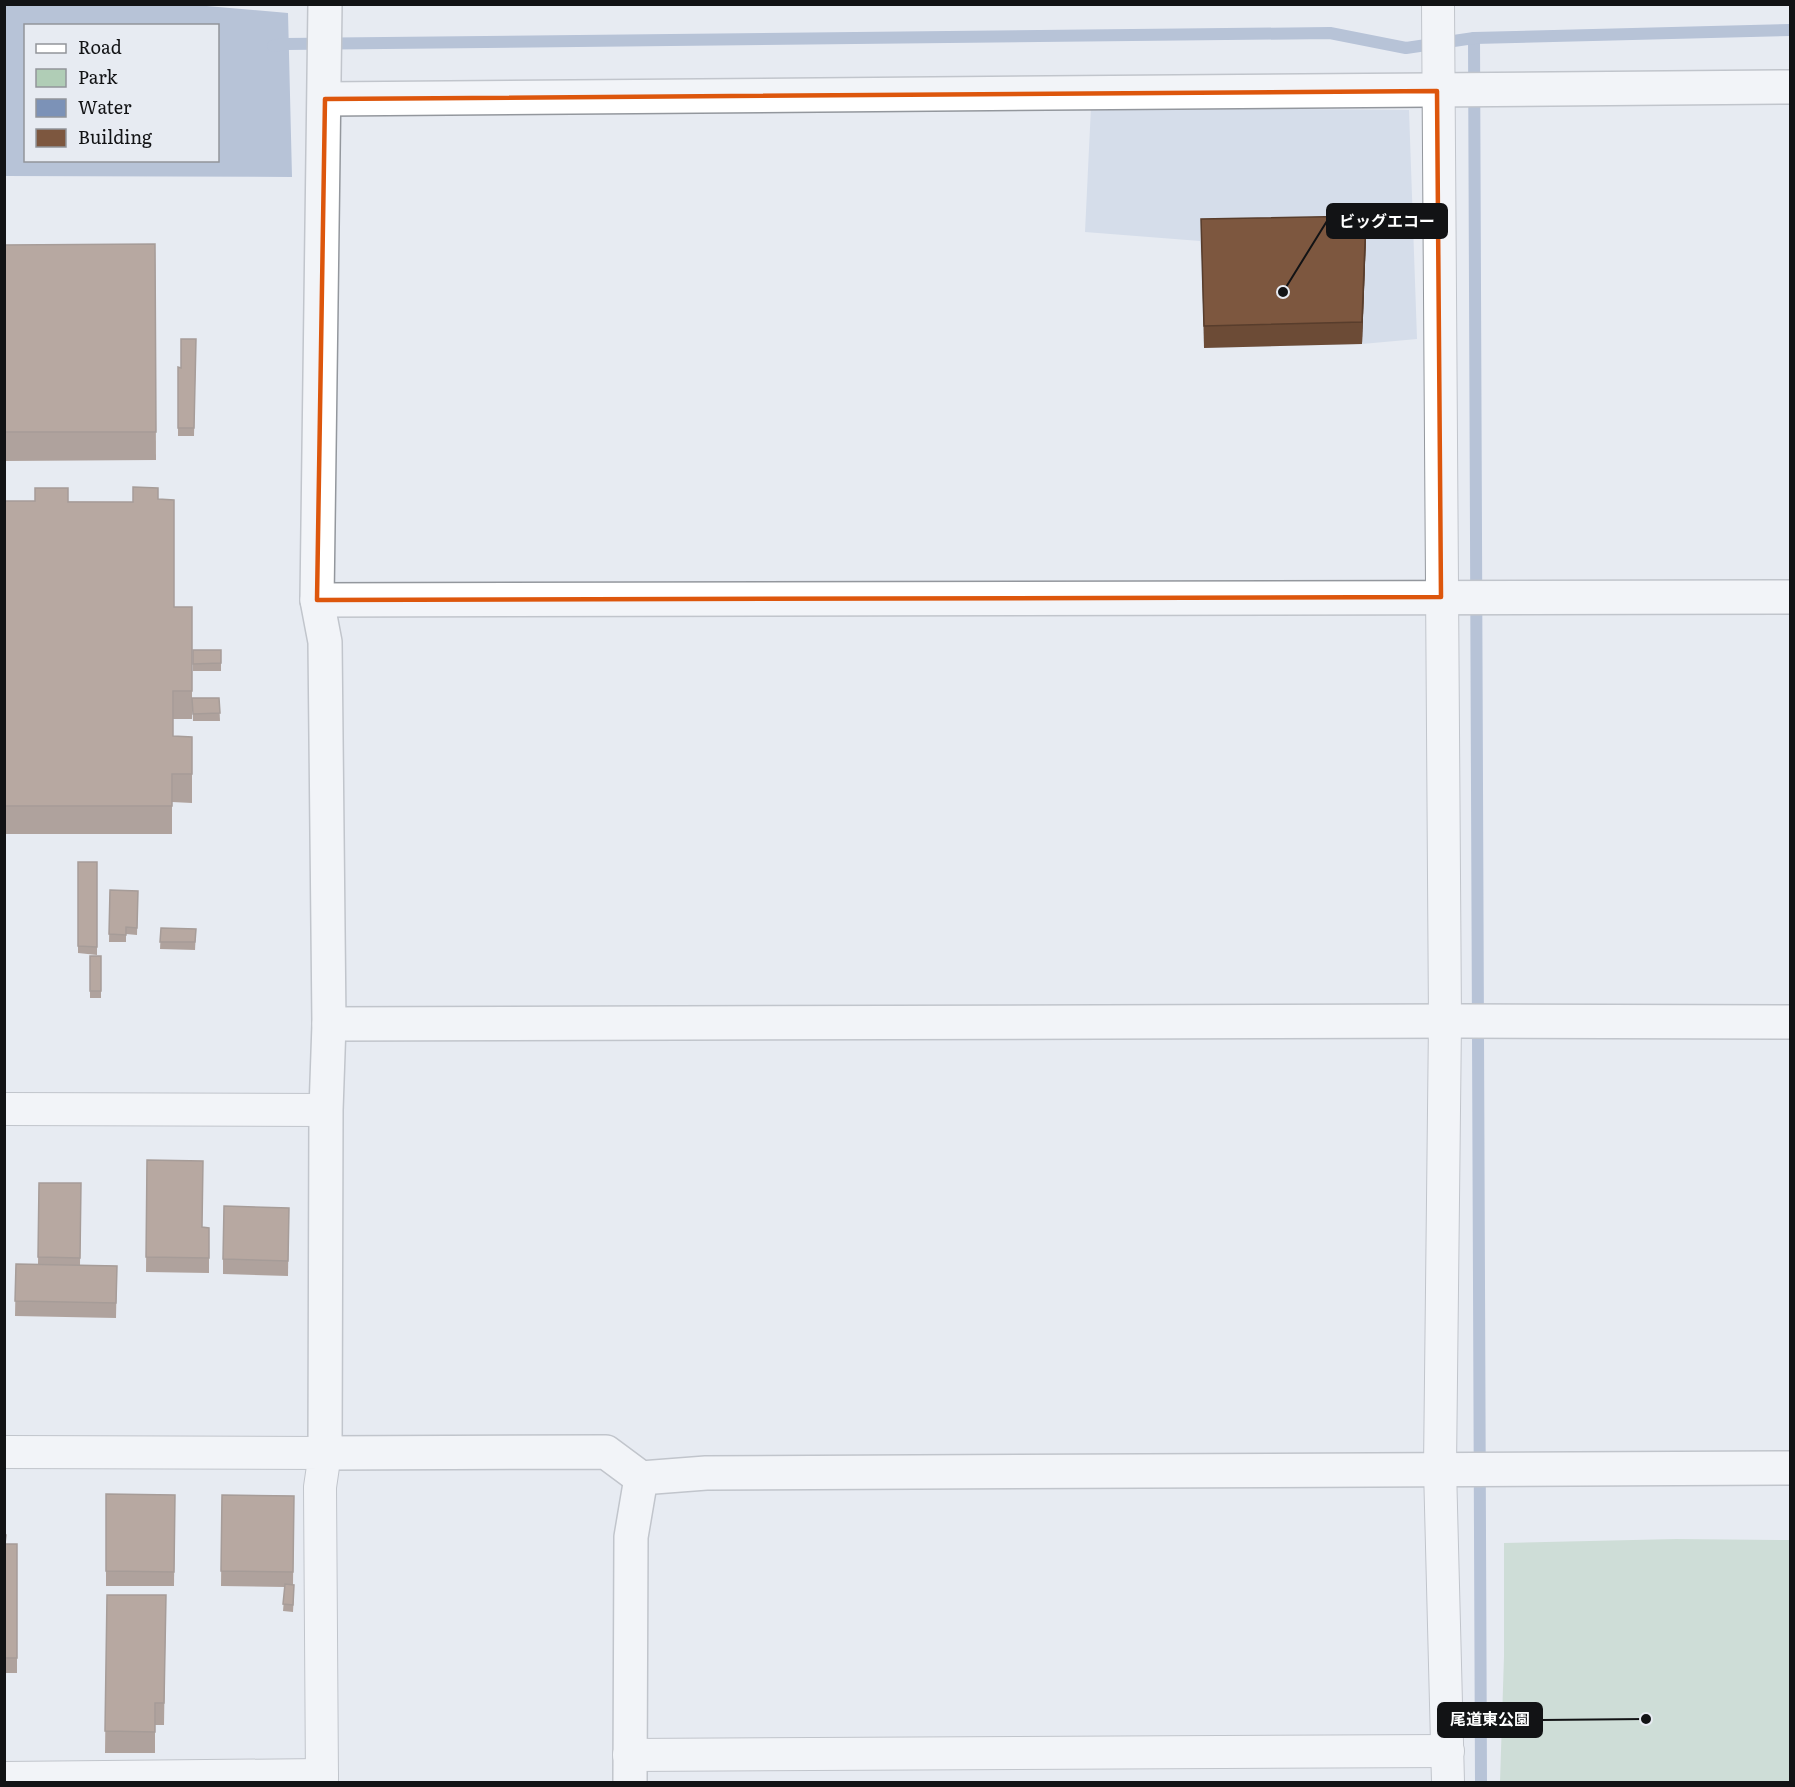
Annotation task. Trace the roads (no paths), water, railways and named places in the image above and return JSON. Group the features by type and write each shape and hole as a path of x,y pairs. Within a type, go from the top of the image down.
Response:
{"street":[{"path":"4,1778 322,1779 320,1487 326,1453 326,1110 329,1024 325,642 317,600 325,11"},
{"path":"1438,12 1438,56 1448,91 1454,1021 1448,1782"},
{"path":"325,99 1791,87"},
{"path":"317,600 1791,597"},
{"path":"329,1024 1791,1022"},
{"path":"4,1109 326,1110"},
{"path":"4,1452 606,1452 641,1478 717,1473 1791,1468"},
{"path":"641,1478 632,1537 630,1769 1448,1751"}],"water":[{"path":"5,4 195,5 288,13 292,177 5,176"}],"waterway":[{"path":"273,46 285,44 1330,33 1406,48 1474,38 1790,30"},
{"path":"1474,38 1481,1782"}],"place":[{"name":"ビッグエコー","path":"1283,292"},
{"name":"尾道東公園","path":"1646,1719"}]}
